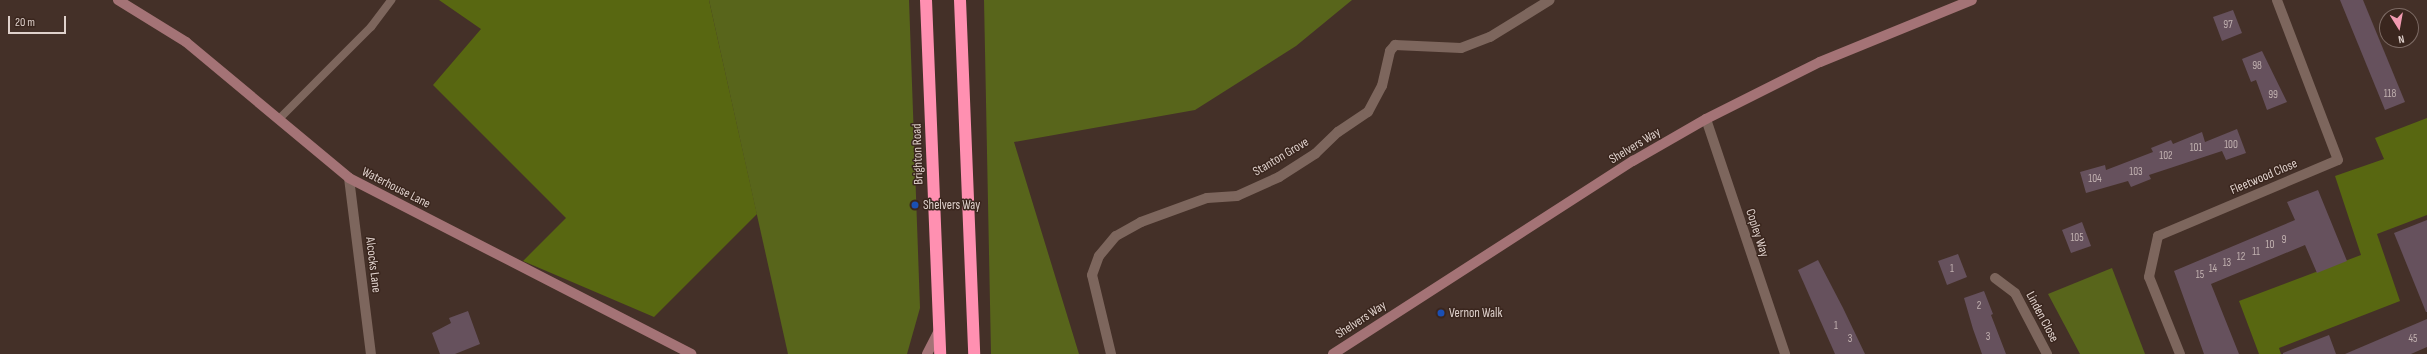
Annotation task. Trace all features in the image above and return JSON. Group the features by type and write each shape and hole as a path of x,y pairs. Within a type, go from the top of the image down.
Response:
{"highway":[{"name":"Brighton Road","path":"926,0 940,354"},
{"path":"960,0 974,354"}],"street":[{"name":"Waterhouse Lane","path":"118,0 186,42 280,118 349,178 691,354"},
{"name":"Stanton Grove","path":"1111,354 1092,275 1099,256 1116,236 1141,222 1208,198 1237,196 1279,177 1315,154 1338,132 1368,112 1382,86 1390,51 1395,45 1461,48 1490,37 1550,0"},
{"name":"Shelvers Way","path":"1333,354 1633,161 1706,119 1833,56 1972,0"},
{"name":"Fleetwood Close","path":"2180,354 2149,277 2158,236 2338,160 2277,0"},
{"name":"Copley Way","path":"1706,119 1785,354"},
{"name":"Alcocks Lane","path":"349,178 371,354"},
{"name":"Linden Close","path":"1995,278 2015,293 2047,354"},
{"path":"927,354 939,330"}],"lane":[{"path":"280,118 371,27 391,0"}],"green space":[{"path":"439,0 709,0 757,214 654,317 523,261 566,218 433,85 481,29"},
{"path":"709,0 909,0 920,308 907,354 788,354"},
{"path":"984,0 1352,0 1296,46 1195,110 1014,142 1079,354 991,354"},
{"path":"2427,118 2427,215 2377,234 2400,301 2279,348 2281,354 2259,354 2239,301 2361,255 2335,176 2384,159 2375,138"},
{"path":"2112,268 2145,354 2080,354 2048,294"}],"building":[{"path":"2340,0 2363,0 2379,39 2379,48 2383,48 2405,102 2385,110"},
{"path":"2233,10 2242,33 2222,41 2213,17"},
{"path":"2262,51 2287,102 2267,110 2256,80 2251,82 2242,59"},
{"path":"2237,129 2246,153 2226,160 2222,151 2149,175 2151,179 2131,187 2128,181 2086,193 2080,172 2105,165 2106,170 2153,152 2151,148 2171,140 2173,144 2202,132 2205,142"},
{"path":"2318,190 2347,261 2317,273 2305,245 2211,284 2239,354 2204,354 2174,271 2295,220 2287,202"},
{"path":"2427,220 2427,312 2426,312 2394,233"},
{"path":"2082,222 2091,246 2071,253 2062,230"},
{"path":"1958,254 1967,277 1947,285 1938,261"},
{"path":"1818,260 1865,354 1835,354 1798,270"},
{"path":"1984,291 1993,314 1991,315 2006,354 1982,354 1973,329 1964,298"},
{"path":"468,311 480,344 455,354 440,354 432,333 451,323 449,318"},
{"path":"2427,319 2427,347 2411,354 2345,354"},
{"path":"2329,335 2336,354 2283,354 2283,353"}],"place":[{"name":"Shelvers Way","path":"915,205"},
{"name":"Vernon Walk","path":"1441,313"}]}
